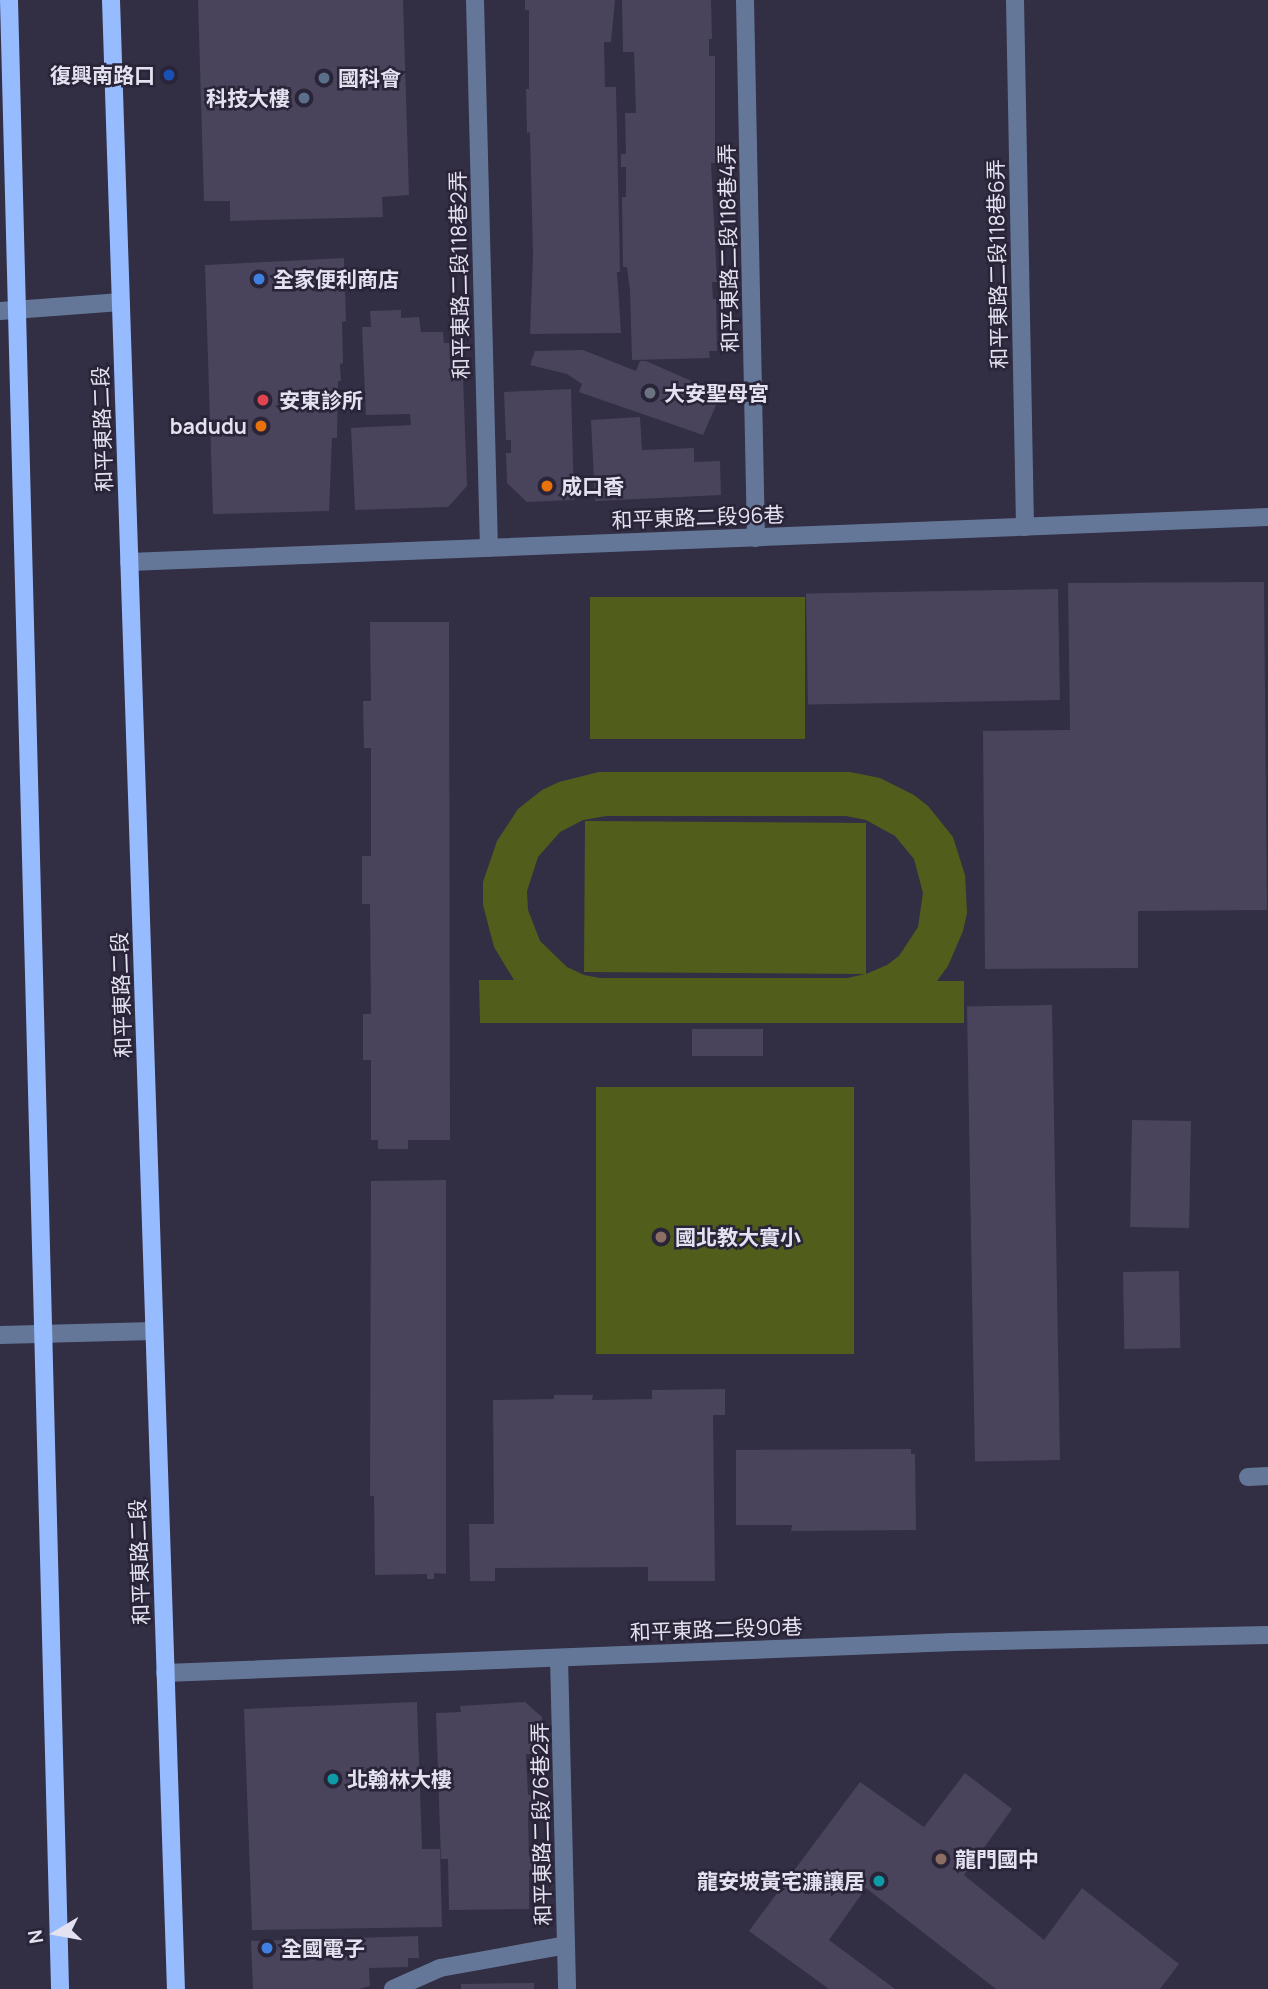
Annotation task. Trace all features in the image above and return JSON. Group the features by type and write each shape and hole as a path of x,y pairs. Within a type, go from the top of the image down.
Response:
{"main road":[{"path":"9,0 8,309 43,1334 60,1989"},
{"name":"和平東路二段","path":"111,0 176,1989"}],"street":[{"name":"和平東路二段118巷2弄","path":"475,0 489,548"},
{"name":"和平東路二段118巷4弄","path":"745,0 756,538"},
{"name":"和平東路二段118巷6弄","path":"1015,0 1025,527"},
{"path":"8,309 121,302"},
{"name":"和平東路二段96巷","path":"129,562 1268,517"},
{"path":"0,1335 154,1331"},
{"path":"1248,1476 1268,1476"},
{"name":"和平東路二段90巷","path":"165,1673 1268,1635"},
{"name":"和平東路二段76巷2弄","path":"559,1658 567,1989"},
{"path":"393,1989 440,1968 566,1945"}],"green space":[{"path":"590,597 805,597 805,739 590,739"},
{"path":"599,772 850,772 880,778 914,795 928,806 953,837 965,875 967,913 963,931 948,966 937,981 964,981 964,1023 480,1023 479,980 514,980 494,947 483,905 483,882 497,841 518,809 542,790 559,782","holes":["606,816 846,816 866,820 895,836 914,859 923,893 918,927 899,956 887,965 866,974 866,823 585,821 584,972 865,974 847,978 600,978 584,975 567,967 540,941 528,910 527,891 538,857 560,832 583,820"]},
{"path":"596,1087 854,1087 854,1354 596,1354"}],"building":[{"name":"科技大樓","path":"198,0 403,0 409,195 382,197 383,217 230,221 230,201 204,201"},
{"path":"525,0 615,0 611,42 604,42 605,87 616,87 620,272 617,272 621,333 530,334 533,255 530,132 527,133 526,89 529,89 529,10 525,10"},
{"path":"622,0 711,0 712,39 709,39 709,56 715,56 715,163 711,163 717,282 712,282 713,299 716,299 717,351 709,351 710,358 632,360 630,290 627,267 623,267 622,197 626,197 626,167 621,167 621,154 626,154 625,113 636,113 634,52 623,52"},
{"path":"344,258 346,321 342,322 343,363 340,364 341,381 338,381 337,438 332,438 329,511 213,514 205,265"},
{"path":"401,310 401,318 419,317 421,332 443,332 444,343 453,343 458,376 463,376 467,486 448,507 355,510 351,428 411,425 410,414 366,415 362,327 371,327 370,311"},
{"name":"大安聖母宮","path":"583,350 636,371 640,361 646,361 721,394 703,435 579,392 582,384 567,374 530,365 535,351"},
{"path":"571,389 574,500 527,502 507,483 506,453 511,453 511,440 506,440 504,392"},
{"path":"640,417 642,450 694,448 694,462 720,461 721,495 595,501 591,420"},
{"path":"1264,582 1267,910 1138,911 1138,968 985,969 983,731 1070,730 1068,583"},
{"path":"1058,589 1060,700 808,704 806,593"},
{"path":"370,622 449,622 450,1140 408,1140 408,1149 378,1149 378,1140 371,1140 371,1060 363,1060 363,1014 371,1014 370,904 362,904 362,856 371,856 371,748 364,748 363,701 371,701"},
{"path":"1052,1005 1060,1460 975,1461 967,1006"},
{"path":"692,1029 763,1029 763,1056 692,1056"},
{"path":"1132,1120 1191,1121 1189,1228 1130,1227"},
{"path":"446,1180 446,1574 434,1573 434,1579 427,1579 427,1574 375,1575 374,1496 370,1496 371,1181"},
{"path":"1179,1271 1180,1348 1124,1349 1123,1272"},
{"path":"725,1389 725,1415 713,1415 715,1581 648,1581 648,1567 495,1568 495,1581 470,1581 469,1524 494,1524 493,1400 554,1399 554,1395 593,1395 592,1400 652,1399 652,1390"},
{"path":"911,1449 911,1454 915,1454 916,1530 791,1531 792,1525 736,1525 736,1450"},
{"name":"北翰林大樓","path":"417,1702 422,1849 440,1849 442,1927 252,1930 244,1709"},
{"path":"525,1702 542,1717 543,1754 526,1754 528,1795 536,1795 536,1815 528,1815 529,1857 536,1857 537,1872 529,1872 529,1909 449,1910 448,1859 441,1859 436,1713 461,1712 460,1706"},
{"name":"龍安坡黃宅濂讓居","path":"965,1773 1012,1809 964,1875 1044,1940 1082,1888 1179,1964 1160,1989 996,1989 866,1888 829,1940 895,1989 829,1989 749,1931 860,1782 924,1827"},
{"path":"418,1936 419,1958 408,1958 408,1967 369,1968 370,1986 359,1989 253,1989 251,1941"},
{"path":"534,1983 534,1989 461,1989 461,1984"}],"place":[{"name":"復興南路口","path":"169,75"},
{"name":"國科會","path":"324,78"},
{"name":"科技大樓","path":"304,98"},
{"name":"全家便利商店","path":"259,279"},
{"name":"大安聖母宮","path":"650,393"},
{"name":"安東診所","path":"263,400"},
{"name":"badudu","path":"261,426"},
{"name":"成口香","path":"547,486"},
{"name":"國北教大實小","path":"661,1237"},
{"name":"北翰林大樓","path":"333,1779"},
{"name":"龍門國中","path":"941,1859"},
{"name":"龍安坡黃宅濂讓居","path":"879,1881"},
{"name":"全國電子","path":"267,1948"}]}
